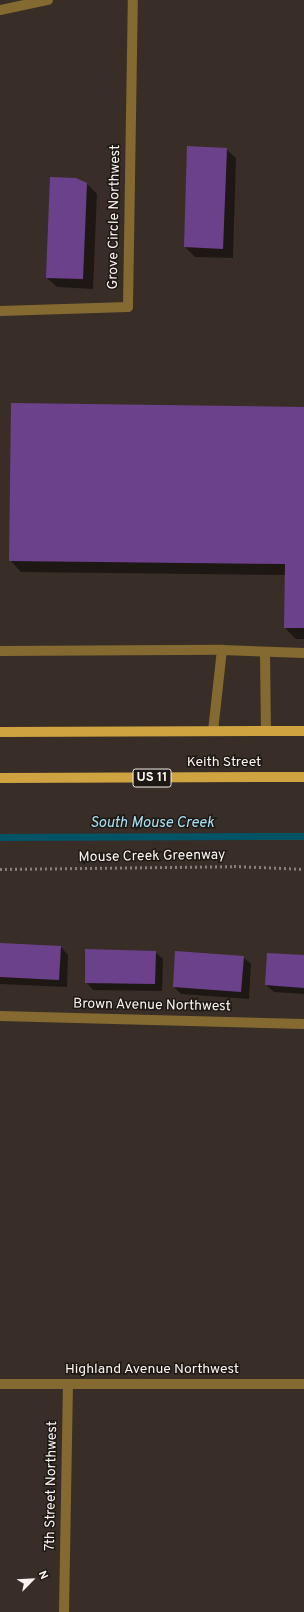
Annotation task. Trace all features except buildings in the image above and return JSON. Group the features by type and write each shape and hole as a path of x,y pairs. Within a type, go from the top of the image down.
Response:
{"main road":[{"path":"0,732 304,731"},
{"name":"Keith Street","path":"0,778 304,777"}],"street":[{"path":"0,10 48,0"},
{"name":"Grove Circle Northwest","path":"0,311 128,307 133,0"},
{"path":"213,731 222,650"},
{"path":"0,651 222,650 265,653 304,653"},
{"path":"265,653 266,731"},
{"name":"Brown Avenue Northwest","path":"0,1016 304,1024"},
{"name":"Highland Avenue Northwest","path":"0,1384 304,1384"},
{"name":"7th Street Northwest","path":"64,1612 68,1384"}],"path":[{"name":"Mouse Creek Greenway","path":"0,869 234,866 304,869"}],"waterway":[{"name":"South Mouse Creek","path":"0,837 304,836"}]}
